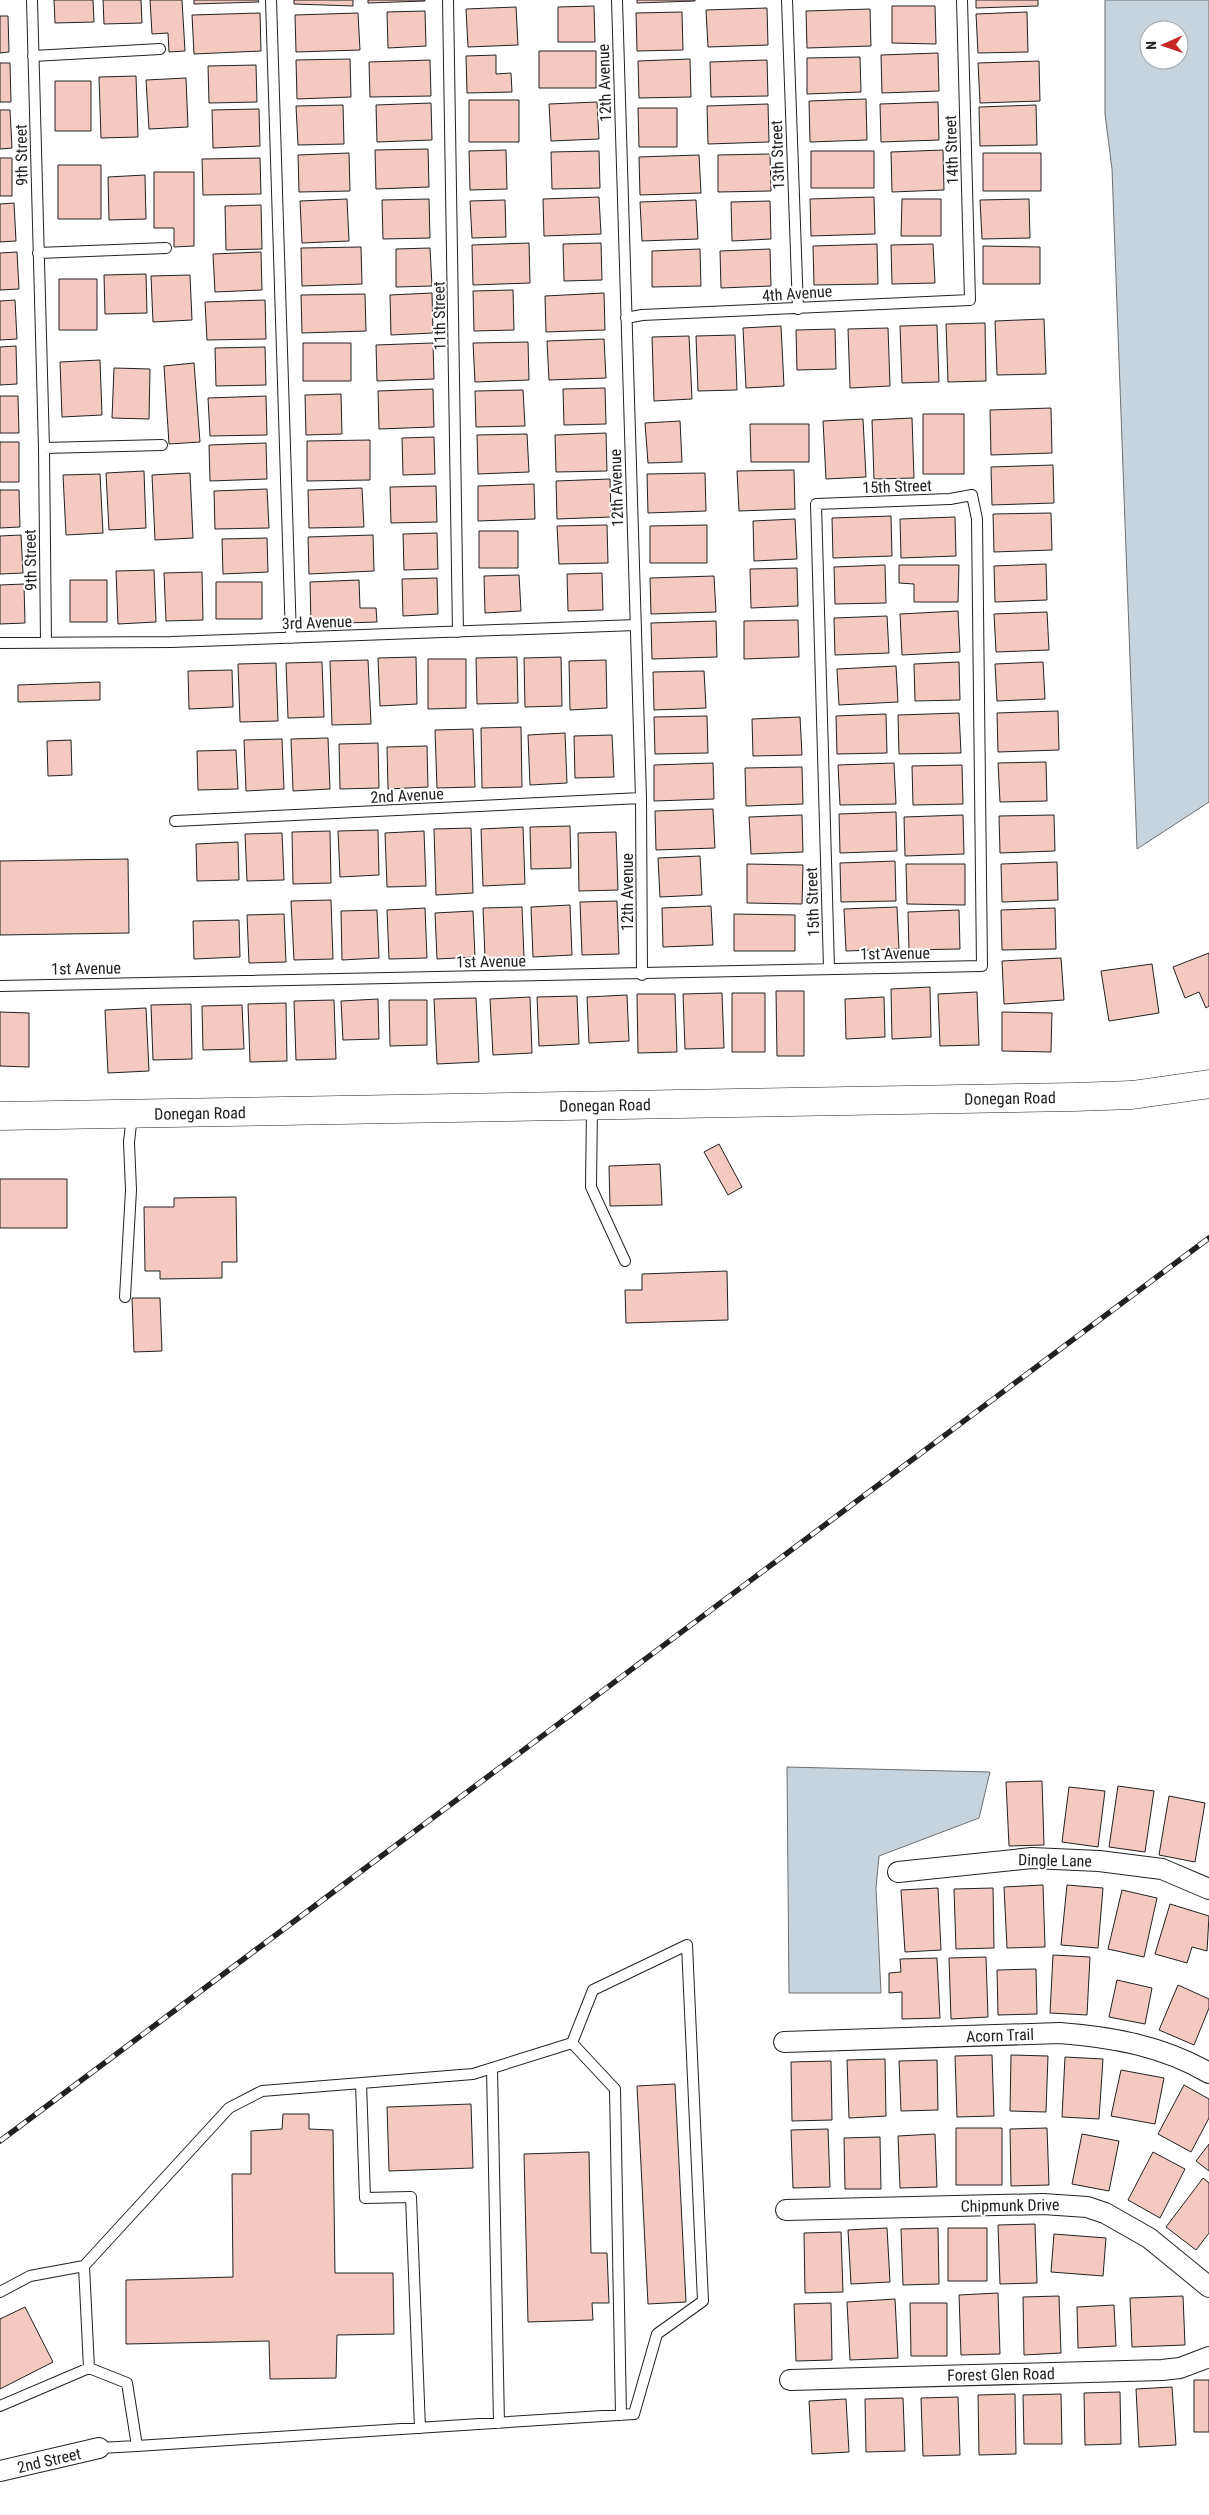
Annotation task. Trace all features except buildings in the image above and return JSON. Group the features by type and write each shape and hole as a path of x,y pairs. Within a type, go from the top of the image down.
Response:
{"street":[{"name":"Donegan Road","path":"0,1116 1122,1095 1209,1084"},
{"name":"Dingle Lane","path":"898,1872 1032,1858 1099,1861 1162,1869 1209,1889"},
{"name":"Acorn Trail","path":"784,2042 1060,2033 1103,2037 1152,2048 1209,2073"},
{"name":"Chipmunk Drive","path":"786,2210 1043,2204 1087,2208 1105,2213 1149,2238 1209,2287"},
{"name":"Forest Glen Road","path":"790,2380 1162,2370 1180,2368 1209,2357"},
{"name":"2nd Street","path":"0,2471 99,2448"}],"lane":[{"name":"9th Street","path":"32,0 44,448 46,642"},
{"path":"271,0 291,638"},
{"name":"11th Street","path":"448,0 458,632"},
{"name":"12th Avenue","path":"617,0 641,798 642,975"},
{"name":"13th Street","path":"787,0 798,309"},
{"name":"14th Street","path":"962,0 970,300"},
{"path":"33,56 160,49"},
{"path":"38,253 166,248"},
{"name":"4th Avenue","path":"626,318 642,315 970,300"},
{"path":"44,448 162,445"},
{"name":"15th Street","path":"829,968 816,504 950,499 972,495 977,519 982,966"},
{"name":"3rd Avenue","path":"0,643 172,642 636,625"},
{"name":"2nd Avenue","path":"175,821 641,798"},
{"name":"1st Avenue","path":"0,986 624,973 642,975 808,971 829,968 982,966"},
{"path":"592,1106 591,1187 625,1261"},
{"path":"125,1296 131,1190 129,1142 132,1114"},
{"path":"99,2448 634,2414 657,2334 703,2301 687,1945 592,1990 572,2042"},
{"path":"0,2292 30,2276 84,2266 229,2108 262,2091 473,2074 572,2042"},
{"path":"572,2042 615,2088 621,2415"},
{"path":"492,2068 498,2423"},
{"path":"361,2083 364,2198 411,2197 420,2428"},
{"path":"84,2266 89,2368"},
{"path":"0,2406 89,2368 127,2383 137,2446"}],"shaded area":[{"path":"1105,0 1209,0 1209,802 1137,849 1112,169 1105,114"},
{"path":"787,1767 990,1772 979,1818 879,1856 876,1888 881,1993 789,1993"}],"railway":[{"path":"0,2141 1209,1238"}]}
